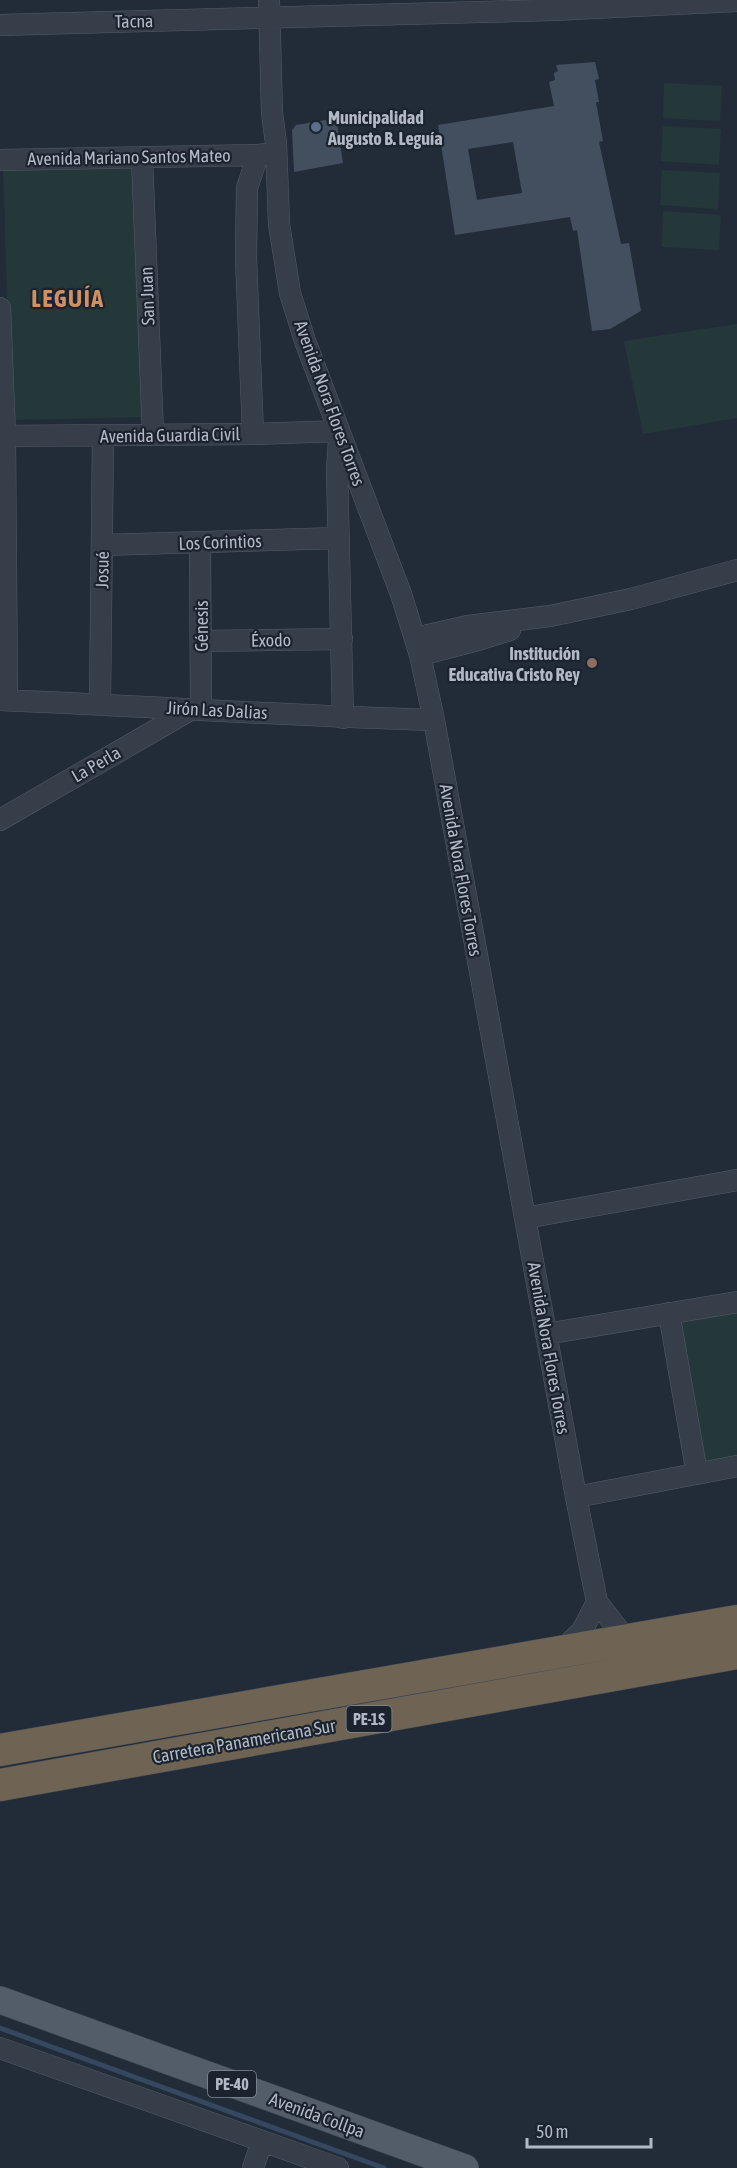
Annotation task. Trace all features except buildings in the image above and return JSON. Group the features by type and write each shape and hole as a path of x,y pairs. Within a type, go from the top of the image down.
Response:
{"highway":[{"name":"Carretera Panamericana Sur","path":"0,1750 737,1621"},
{"name":"Carretera Panamericana Sur","path":"0,1785 737,1653"},
{"path":"495,1664 499,1696"}],"main road":[{"name":"Avenida Collpa","path":"0,2000 427,2162 465,2168"}],"street":[{"name":"Tacna","path":"0,25 269,9 737,1"},
{"name":"Avenida Nora Flores Torres","path":"269,9 272,113 267,154 290,293 305,341 401,594 418,647 434,720 597,1602 618,1629 631,1641"},
{"name":"Avenida Nora Flores Torres","path":"253,434 246,206 247,188 267,154"},
{"name":"Avenida Mariano Santos Mateo","path":"0,160 267,154"},
{"name":"San Juan","path":"142,157 153,435"},
{"path":"0,308 3,700"},
{"name":"Avenida Guardia Civil","path":"2,436 339,431"},
{"path":"339,431 337,470 343,718"},
{"name":"Josué","path":"100,704 103,435"},
{"name":"Los Corintios","path":"102,545 339,538"},
{"name":"Génesis","path":"197,709 201,641 201,543"},
{"path":"418,647 478,640 550,616 631,599 737,570"},
{"name":"Éxodo","path":"201,641 342,639"},
{"name":"Jirón Las Dalias","path":"3,700 343,718 434,720"},
{"name":"La Perla","path":"0,820 197,709"},
{"path":"0,805 24,806"},
{"path":"525,1218 737,1180"},
{"path":"546,1334 737,1302"},
{"path":"669,1313 697,1474"},
{"path":"576,1497 737,1466"},
{"path":"558,1653 582,1631 597,1602"},
{"path":"0,2048 339,2168"},
{"path":"253,2168 262,2141"}],"green space":[{"path":"664,83 722,86 720,121 663,118"},
{"path":"663,126 721,129 719,165 661,161"},
{"path":"136,165 144,417 11,420 3,169"},
{"path":"662,170 720,173 718,209 660,205"},
{"path":"663,211 721,215 719,250 662,247"},
{"path":"737,324 737,418 643,434 624,341"},
{"path":"737,1311 737,1456 704,1463 678,1322"}],"waterway":[{"path":"0,2028 384,2168"}],"place":[{"name":"Municipalidad Augusto B. Leguía","path":"316,127"},
{"name":"Institución Educativa Cristo Rey","path":"592,663"}],"district":[{"name":"LEGUÍA","path":"68,298"}]}
